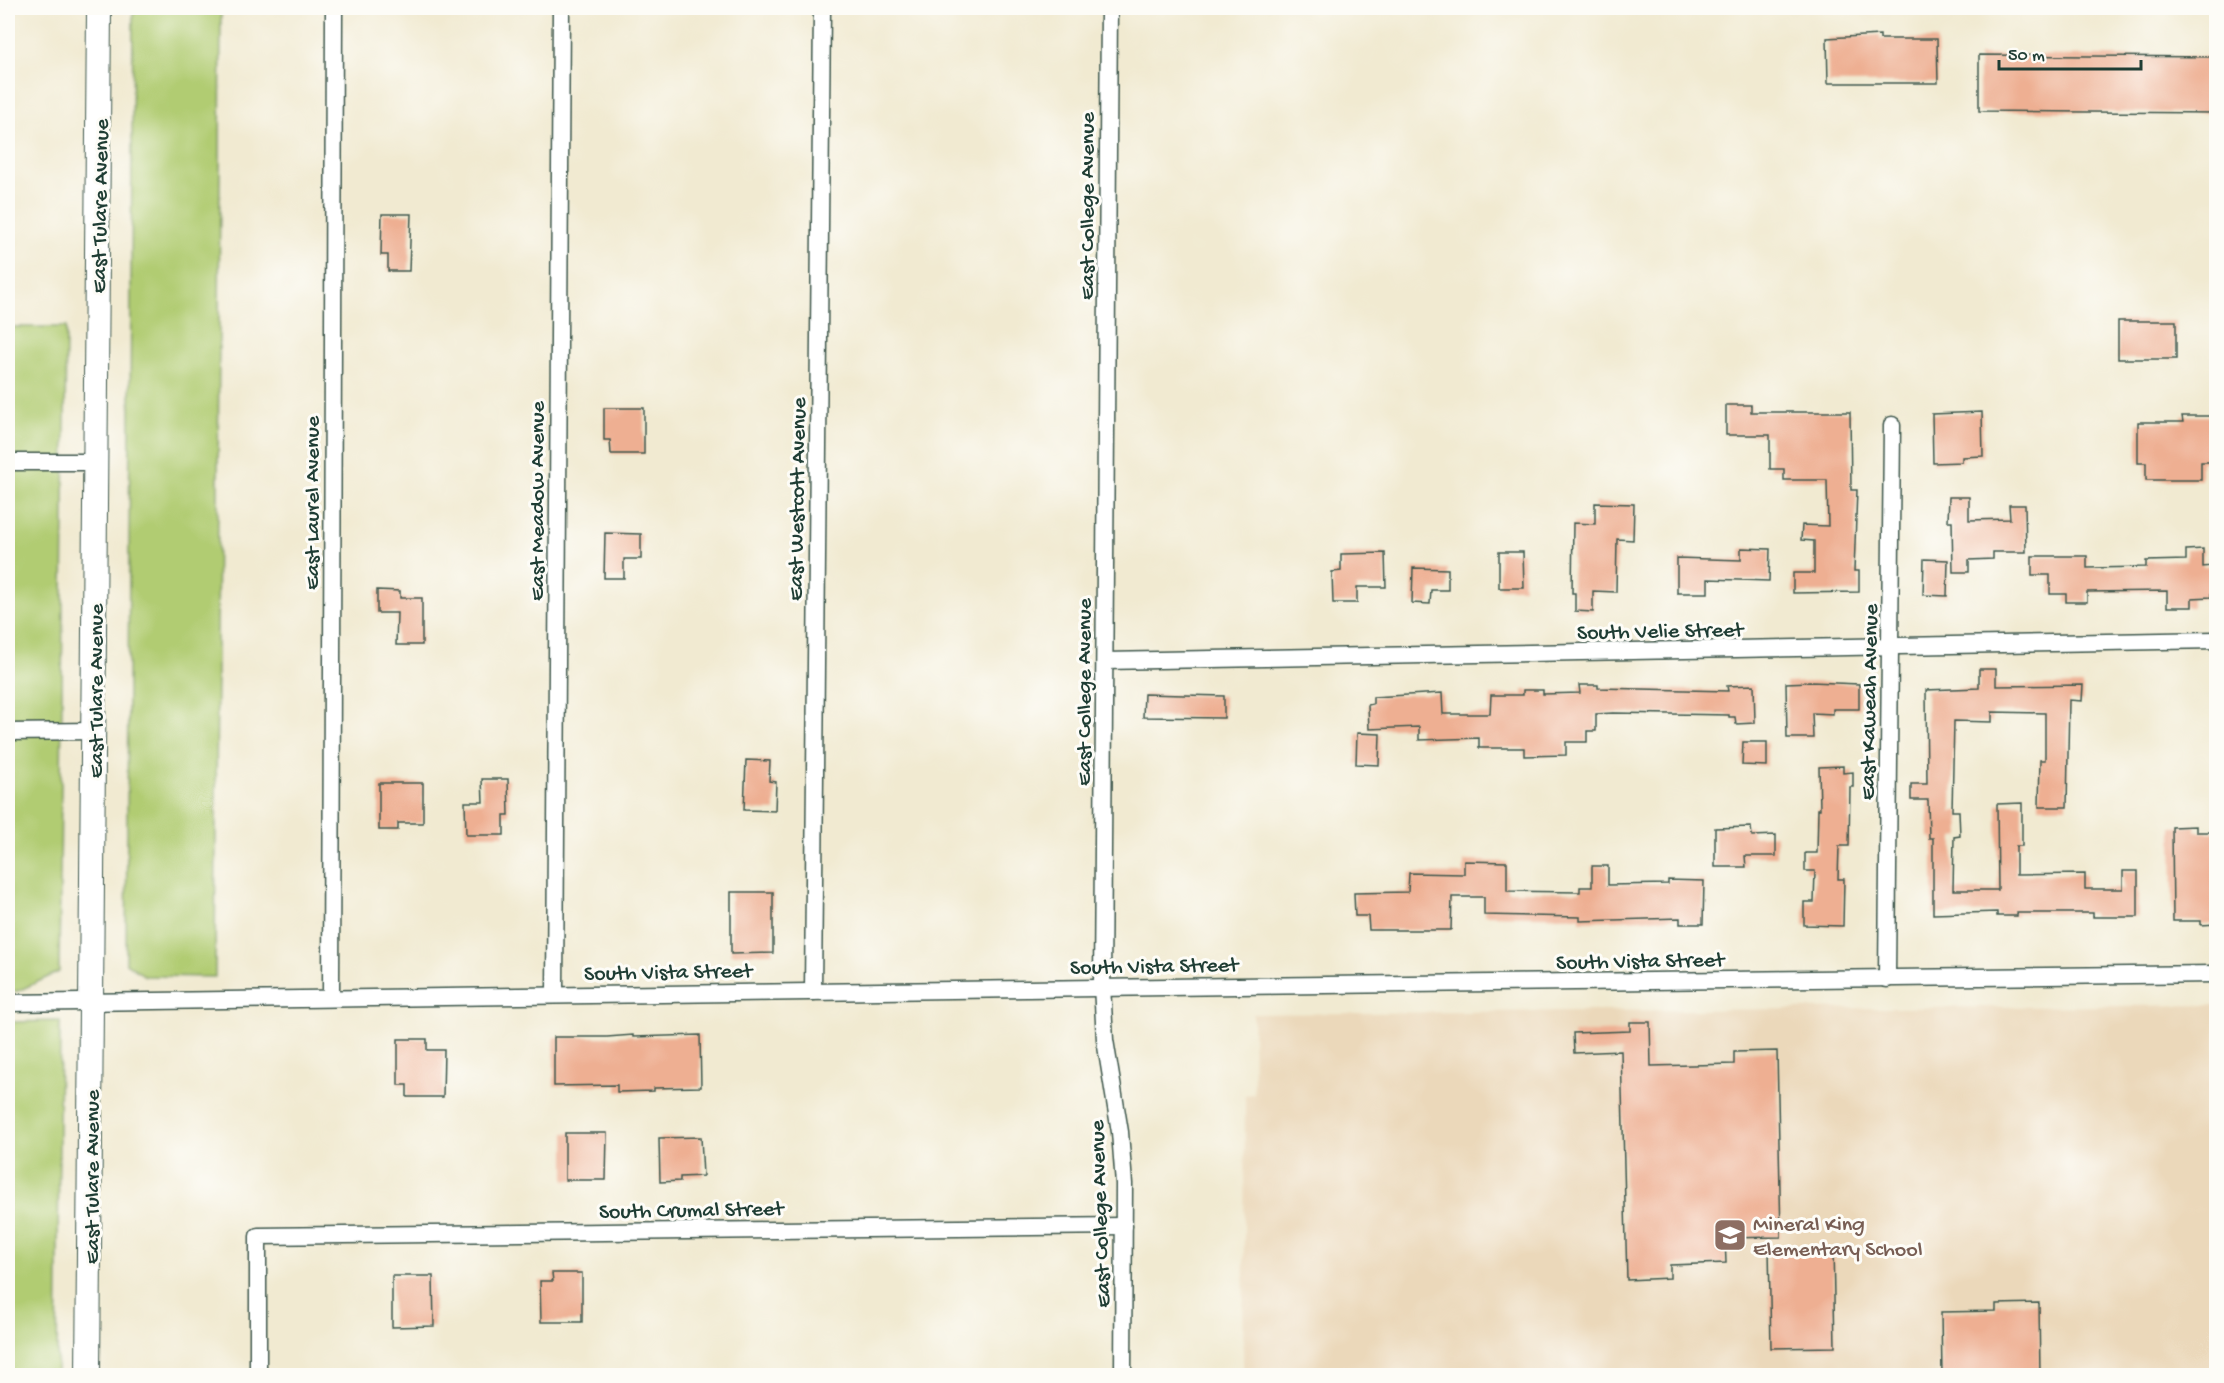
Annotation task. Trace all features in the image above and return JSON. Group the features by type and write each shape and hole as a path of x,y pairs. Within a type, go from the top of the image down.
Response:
{"street":[{"name":"East Tulare Avenue","path":"88,1376 99,8"},
{"name":"East Laurel Avenue","path":"331,998 334,8"},
{"name":"East Meadow Avenue","path":"555,994 561,8"},
{"name":"East Westcott Avenue","path":"813,992 822,8"},
{"name":"East College Avenue","path":"1109,8 1102,986 1105,1040 1120,1132 1124,1226 1123,1376"},
{"name":"East Kaweah Avenue","path":"1887,979 1892,425"},
{"path":"8,462 95,462"},
{"name":"South Velie Street","path":"1105,661 2217,640"},
{"path":"8,732 94,731"},
{"name":"South Vista Street","path":"8,1003 1102,986 2217,974"},
{"name":"South Crumal Street","path":"258,1376 258,1236 1124,1226"}],"shaded area":[{"name":"Mineral King Elementary School","path":"2216,1005 2216,1375 1243,1376 1245,1095 1254,1094 1253,1014"}],"green space":[{"path":"133,8 221,8 215,977 145,976 126,963"},
{"path":"8,327 66,327 59,972 18,991 8,992"},
{"path":"60,1021 57,1375 8,1375 8,1022"}],"building":[{"path":"1880,35 1880,39 1937,39 1938,83 1828,83 1827,38"},
{"path":"1979,55 2217,57 2217,113 1979,111"},
{"path":"382,214 411,214 409,271 388,271 388,255 381,255"},
{"path":"2118,321 2176,321 2176,359 2118,359"},
{"path":"1726,405 1751,405 1751,412 1850,412 1851,490 1857,490 1854,571 1859,571 1859,592 1793,593 1793,573 1814,573 1814,541 1801,540 1802,525 1828,526 1827,480 1784,480 1784,469 1770,469 1770,435 1726,435"},
{"path":"604,408 644,408 644,454 611,454 610,440 604,440"},
{"path":"1982,412 1983,456 1962,457 1962,462 1933,463 1932,414"},
{"path":"2182,416 2217,416 2217,462 2201,462 2201,480 2146,480 2146,463 2138,463 2138,422 2183,422"},
{"path":"1949,497 1969,497 1969,520 2010,519 2009,505 2025,505 2026,552 1993,552 1993,559 1969,560 1969,572 1953,572 1952,521 1948,521"},
{"path":"1595,503 1634,504 1633,540 1617,539 1616,592 1593,591 1593,612 1575,611 1575,593 1572,593 1573,523 1595,524"},
{"path":"605,533 641,534 641,559 624,559 624,578 604,578"},
{"path":"1741,548 1770,549 1769,581 1708,579 1708,593 1677,593 1677,558 1741,560"},
{"path":"2203,549 2203,567 2211,566 2211,597 2192,598 2192,607 2167,607 2167,591 2087,592 2087,602 2066,602 2066,594 2050,594 2050,575 2032,575 2032,556 2087,556 2087,568 2146,567 2146,561 2186,560 2186,550"},
{"path":"1499,552 1523,552 1524,588 1499,588"},
{"path":"1385,553 1386,587 1357,587 1357,603 1333,603 1332,572 1341,571 1341,554"},
{"path":"1924,559 1948,560 1947,596 1923,595"},
{"path":"1413,568 1448,569 1448,590 1431,590 1430,604 1412,603"},
{"path":"377,590 400,591 400,598 422,598 422,645 396,645 397,613 377,613"},
{"path":"1979,669 1996,669 1996,686 2083,685 2082,701 2069,700 2067,807 2039,807 2040,760 2045,760 2045,713 1992,712 1992,722 1954,721 1952,811 1959,811 1960,836 1954,837 1953,890 1998,890 1997,804 2022,803 2022,846 2016,846 2016,875 2085,874 2085,889 2123,889 2123,871 2138,871 2138,917 2093,917 2093,913 2017,913 2017,916 1997,916 1997,912 1933,914 1933,838 1929,838 1928,800 1911,800 1911,784 1927,784 1926,690 1979,688"},
{"path":"1786,683 1859,684 1859,709 1833,709 1833,714 1812,713 1813,738 1787,738"},
{"path":"1579,685 1598,685 1598,688 1728,691 1727,686 1754,685 1755,723 1736,724 1735,717 1729,717 1729,715 1596,714 1596,731 1587,731 1587,742 1566,742 1566,755 1524,756 1524,748 1479,748 1479,738 1419,740 1419,727 1369,729 1368,705 1373,704 1373,697 1442,693 1443,714 1490,714 1491,695 1523,695 1523,690 1543,690 1543,694 1580,693"},
{"path":"1144,694 1224,696 1224,718 1143,717"},
{"path":"1357,733 1380,734 1379,765 1356,764"},
{"path":"1743,742 1767,742 1767,766 1742,765"},
{"path":"746,760 770,761 769,781 776,782 775,811 744,810"},
{"path":"1843,766 1843,773 1853,772 1853,787 1850,787 1849,846 1839,846 1838,879 1844,879 1843,926 1804,925 1804,902 1814,902 1815,871 1805,871 1805,853 1817,853 1818,809 1820,809 1819,767"},
{"path":"482,779 508,779 509,815 504,815 504,835 466,835 465,802 483,802"},
{"path":"379,783 423,783 423,823 398,823 398,830 379,830"},
{"path":"2196,826 2196,832 2217,832 2217,924 2201,925 2201,921 2173,921 2172,827"},
{"path":"1751,827 1752,836 1776,835 1776,856 1745,856 1746,867 1715,867 1715,828"},
{"path":"1464,861 1507,862 1507,891 1580,892 1580,887 1592,887 1592,866 1608,866 1608,885 1668,884 1668,880 1704,881 1703,924 1680,924 1680,918 1580,921 1580,917 1484,915 1484,897 1452,897 1451,930 1369,930 1368,916 1355,916 1354,893 1408,892 1409,873 1464,874"},
{"path":"731,892 773,892 773,953 731,954"},
{"path":"1630,1022 1650,1022 1651,1066 1734,1064 1734,1052 1777,1051 1781,1237 1725,1238 1726,1263 1670,1265 1670,1278 1627,1280 1621,1051 1574,1053 1573,1033 1630,1031"},
{"path":"633,1035 633,1037 700,1035 701,1087 617,1092 617,1085 554,1086 554,1037"},
{"path":"398,1039 427,1039 427,1050 444,1050 443,1097 407,1097 407,1085 398,1085"},
{"path":"565,1133 607,1133 606,1180 565,1180"},
{"path":"701,1137 703,1176 680,1177 680,1181 660,1182 659,1138"},
{"path":"1833,1248 1835,1347 1771,1348 1769,1249"},
{"path":"552,1273 582,1273 582,1322 541,1322 540,1281 553,1281"},
{"path":"392,1276 433,1276 434,1326 392,1327"},
{"path":"2039,1303 2040,1376 1942,1376 1941,1312 1996,1311 1996,1304"}],"place":[{"name":"Mineral King Elementary School","path":"1730,1235"}]}
